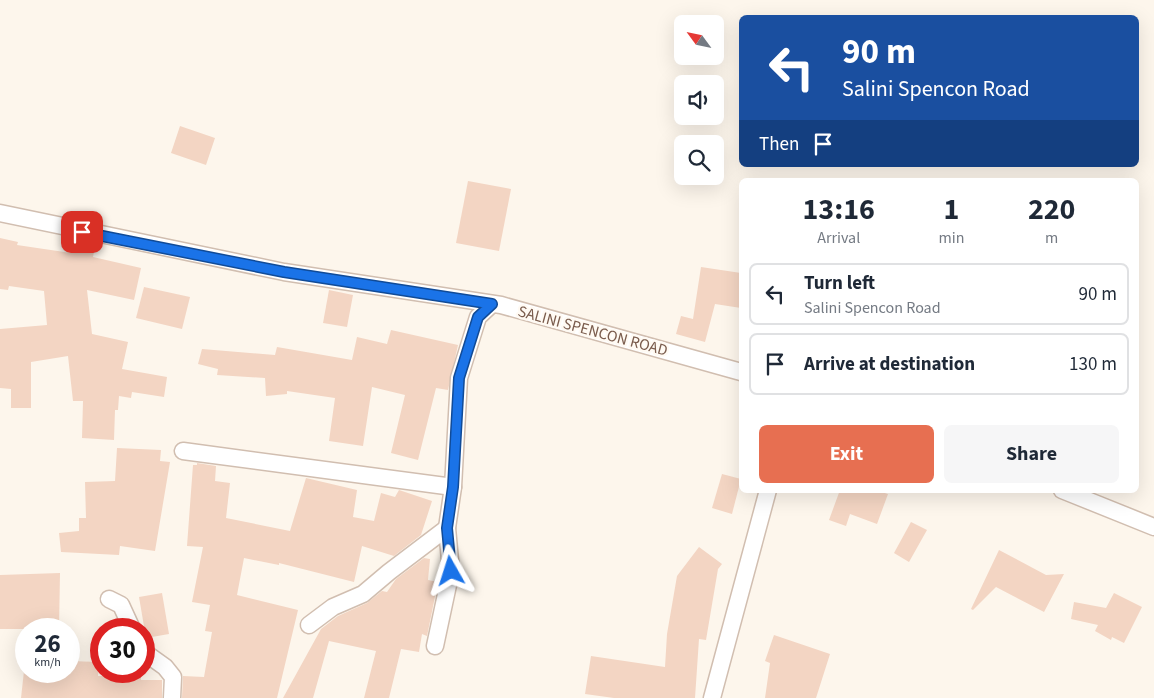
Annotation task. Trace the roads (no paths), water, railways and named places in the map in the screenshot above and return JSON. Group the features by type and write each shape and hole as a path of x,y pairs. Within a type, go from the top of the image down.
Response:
{"street":[{"name":"SALINI SPENCON ROAD","path":"0,214 284,272 492,304 739,371"},
{"path":"435,646 451,571 447,528 453,487 459,378 478,317 492,304"},
{"path":"183,451 453,487"},
{"path":"712,698 767,493"},
{"path":"1069,493 1154,527"},
{"path":"309,626 333,607 363,594 447,528"},
{"path":"110,599 121,605 127,618"},
{"path":"155,659 165,666 174,677 172,698"}]}
